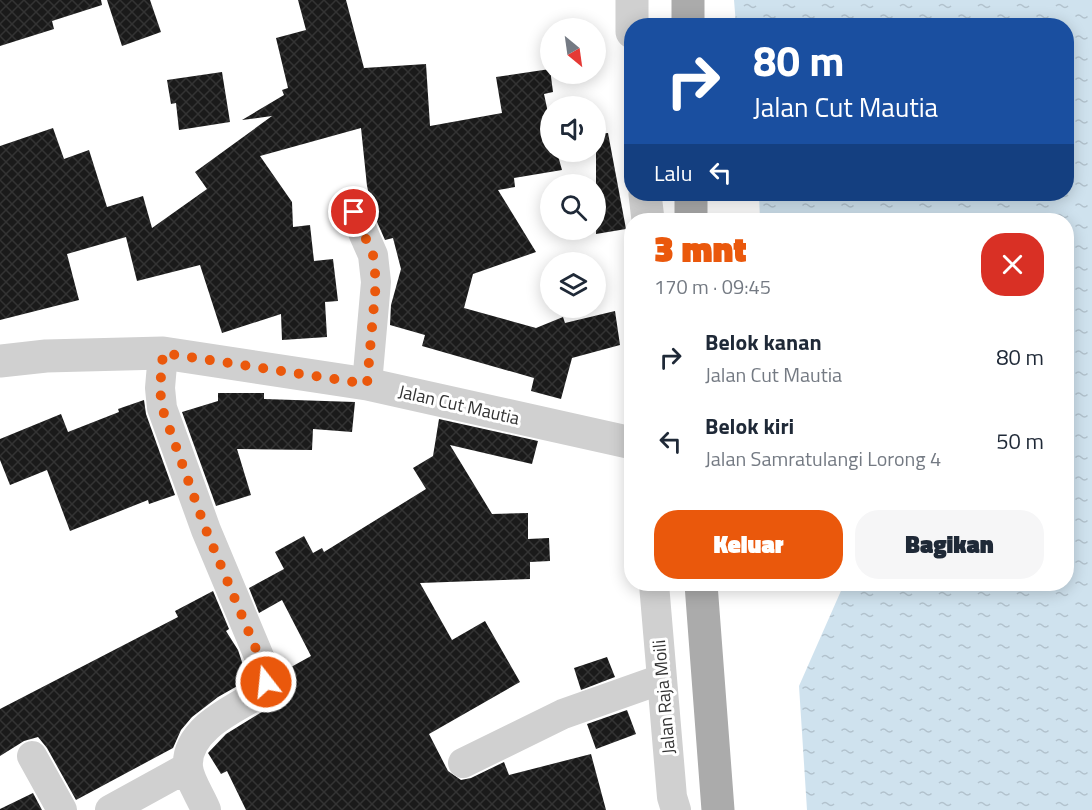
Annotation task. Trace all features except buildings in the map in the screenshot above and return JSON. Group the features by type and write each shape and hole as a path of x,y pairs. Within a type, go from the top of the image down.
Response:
{"main road":[{"path":"688,0 688,18"},
{"path":"702,591 718,810"}],"street":[{"path":"354,212 373,255 376,282 367,384"},
{"path":"163,353 160,388 162,408 206,530 263,666 266,682 264,691 211,723 199,735 191,749 188,767 206,810"},
{"name":"Jalan Cut Mautia","path":"0,361 46,356 163,353 367,384 624,441"},
{"name":"Jalan Raja Moili","path":"655,591 672,797 676,810"},
{"path":"463,763 563,714 662,679"},
{"path":"32,756 62,810"},
{"path":"110,810 188,767"}],"water":[{"path":"734,0 1092,0 1092,810 807,810 799,686 841,591 1074,591 1074,213 760,213 759,201 1074,201 1074,18 735,18"}],"route":[{"path":"266,682 263,666 206,530 162,408 160,388 163,353 367,384 376,282 373,255 354,212"}]}
